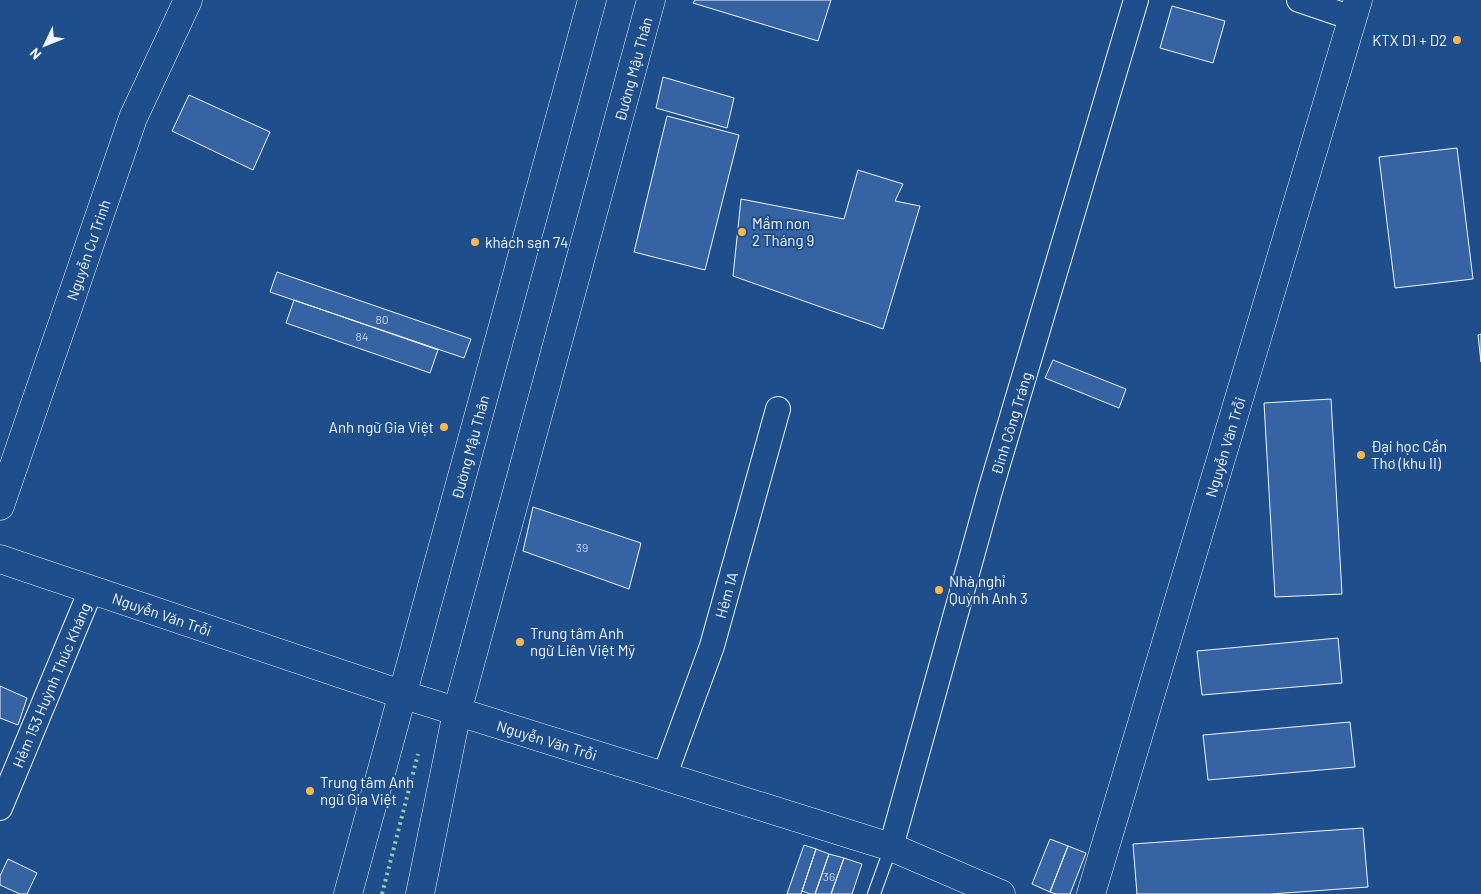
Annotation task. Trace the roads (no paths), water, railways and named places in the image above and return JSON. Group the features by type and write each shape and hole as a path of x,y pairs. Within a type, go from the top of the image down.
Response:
{"street":[{"name":"Nguyễn Cư Trinh","path":"0,506 133,118 188,0"},
{"name":"Đường Mậu Thân","path":"348,894 400,694 592,0"},
{"name":"Đường Mậu Thân","path":"420,894 457,712 652,0"},
{"name":"Đinh Công Tráng","path":"891,847 990,491 1136,0"},
{"path":"1299,0 1355,9"},
{"name":"Nguyễn Văn Trỗi","path":"1091,894 1355,9"},
{"name":"Hẻm 1A","path":"664,777 712,646 778,409"},
{"path":"0,559 91,590"},
{"name":"Nguyễn Văn Trỗi","path":"91,590 400,694 891,847 1001,894"},
{"name":"Hẻm 153 Huỳnh Thúc Kháng","path":"0,808 91,590"}],"lane":[{"path":"874,894 891,847"}],"place":[{"name":"KTX D1 + D2","path":"1457,40"},
{"name":"Mầm non 2 Tháng 9","path":"742,232"},
{"name":"khách sạn 74","path":"475,242"},
{"name":"Anh ngữ Gia Việt","path":"444,427"},
{"name":"Đại học Cần Thơ (khu II)","path":"1361,455"},
{"name":"Nhà nghỉ Quỳnh Anh 3","path":"939,590"},
{"name":"Trung tâm Anh ngữ Liên Việt Mỹ","path":"520,642"},
{"name":"Trung tâm Anh ngữ Gia Việt","path":"310,791"}]}
